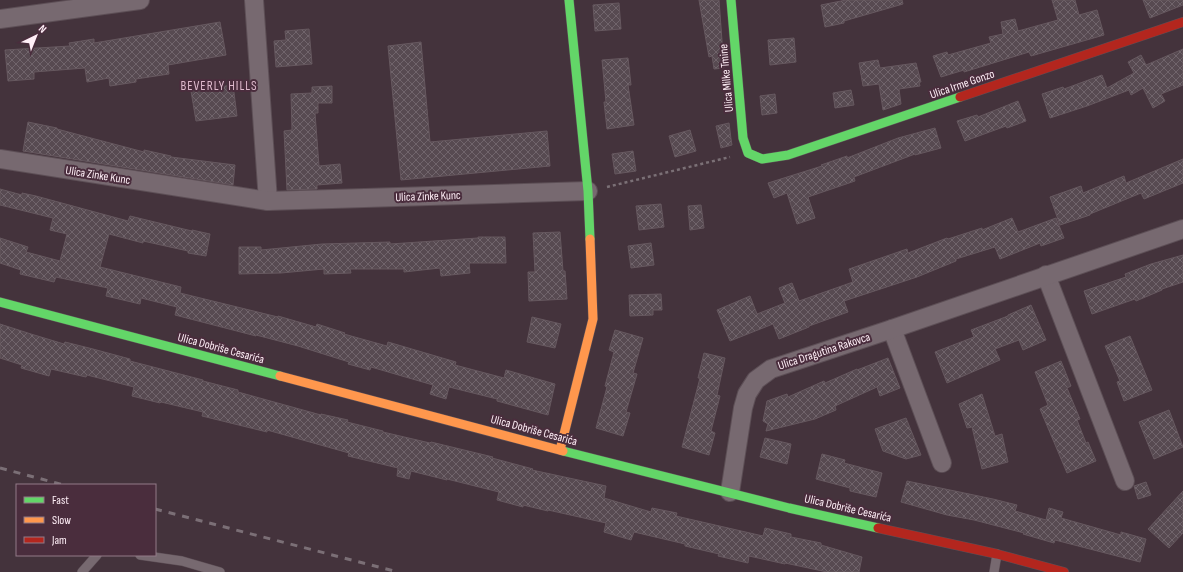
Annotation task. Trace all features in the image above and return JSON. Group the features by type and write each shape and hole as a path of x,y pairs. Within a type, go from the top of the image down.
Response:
{"street":[{"path":"0,18 140,0"},
{"path":"254,0 268,201"},
{"path":"560,450 592,319 588,191 569,0"},
{"name":"Ulica Milke Tmine","path":"731,0 743,138 748,153"},
{"name":"Ulica Irme Gonzo","path":"748,153 762,159 788,155 1183,22"},
{"name":"Ulica Zinke Kunc","path":"0,160 268,201 588,191"},
{"name":"Ulica Dragutina Rakovca","path":"730,492 743,408 748,394 756,380 771,369 1183,229"},
{"path":"1046,275 1125,481"},
{"name":"Ulica Dobriše Cesarića","path":"0,302 560,450 789,508 998,554 1064,572"},
{"path":"892,329 942,462"}],"lane":[{"path":"994,572 998,554"},
{"path":"82,572 96,556"},
{"path":"147,556 182,561 220,572"}],"path":[{"path":"588,191 748,153"}],"building":[{"path":"699,0 719,0 724,68 714,69 712,56 709,57"},
{"path":"846,0 902,0 903,4 844,21 844,23 825,27 821,5"},
{"path":"1052,0 1075,0 1079,15 1097,10 1104,35 1031,56 1029,52 964,72 964,70 941,77 933,56 947,52 948,55 991,43 989,37 1003,34 1001,22 1015,19 1018,31 1058,20"},
{"path":"1143,0 1183,0 1183,5 1150,18"},
{"path":"619,3 621,29 595,31 593,5"},
{"path":"220,22 226,55 168,65 169,74 136,79 136,82 110,86 109,78 87,82 85,68 34,72 34,79 8,81 5,50 70,46 69,43 94,39 94,43"},
{"path":"309,29 312,64 276,67 274,41 286,40 285,31"},
{"path":"794,38 796,62 770,65 768,40"},
{"path":"421,42 430,142 547,131 550,166 401,180 388,46"},
{"path":"1183,49 1183,85 1161,94 1165,101 1153,108 1143,88 1131,95 1129,90 1050,118 1042,94 1063,87 1064,89 1102,75 1107,88 1134,73 1128,62 1141,55 1146,65"},
{"path":"628,58 631,85 628,85 634,125 607,129 602,60"},
{"path":"878,60 880,68 916,63 921,82 919,82 920,86 899,89 901,104 883,110 879,84 863,86 859,63"},
{"path":"233,85 237,116 196,121 191,91"},
{"path":"332,86 332,103 318,103 318,113 315,113 319,166 340,164 342,183 317,185 317,189 287,190 284,131 292,130 291,94 312,93 312,87"},
{"path":"851,90 854,105 835,108 833,93"},
{"path":"775,94 777,113 762,115 760,96"},
{"path":"1018,101 1026,121 1007,128 1006,126 965,141 957,121 977,115 978,117"},
{"path":"28,122 57,128 144,152 144,150 171,157 235,165 233,185 23,151"},
{"path":"729,123 732,145 721,148 716,126"},
{"path":"935,128 941,148 915,154 854,177 855,181 808,197 815,218 797,224 787,193 774,198 768,183 822,166 821,165 847,156 847,158 898,138"},
{"path":"690,130 696,151 675,157 669,136"},
{"path":"633,151 636,171 615,174 612,154"},
{"path":"1183,159 1183,183 1144,199 1141,193 1090,215 1060,225 1050,197 1081,186 1083,193 1124,176 1126,183"},
{"path":"0,189 22,195 22,193 36,196 128,221 130,216 210,234 206,256 188,253 188,251 143,241 143,243 109,234 100,267 181,287 180,293 278,316 316,327 317,324 345,333 344,334 387,346 388,342 456,362 455,365 504,378 506,370 555,384 548,415 497,401 497,399 449,387 446,399 430,394 433,385 371,367 370,370 348,364 349,362 298,346 175,315 177,307 141,298 140,304 106,296 108,288 56,277 54,282 20,274 21,270 0,263 0,238 28,247 26,252 60,261 67,234 50,230 53,218 0,205"},
{"path":"661,204 664,227 639,230 636,206"},
{"path":"701,205 704,228 690,230 688,206"},
{"path":"1012,218 1018,232 1056,218 1064,238 1041,246 1040,243 1000,259 995,247 956,259 956,261 917,277 844,301 848,312 779,339 773,324 730,341 717,310 750,296 757,314 785,303 779,288 792,283 799,301 853,282 849,269 907,249 908,253 947,238 948,239 982,228 982,230"},
{"path":"560,232 567,299 529,301 528,272 535,272 533,233"},
{"path":"478,237 505,237 506,263 469,263 470,273 441,276 440,268 404,272 404,269 350,269 351,273 324,274 324,269 281,273 239,274 239,247 261,247 261,250 322,244 390,242 390,244"},
{"path":"651,243 654,265 631,268 628,246"},
{"path":"1183,255 1183,282 1162,289 1136,301 1135,299 1092,314 1084,291 1126,277 1125,274 1151,264"},
{"path":"661,294 662,310 653,310 653,315 630,316 629,295"},
{"path":"1031,305 1046,340 1023,350 1019,340 995,349 1000,360 947,383 935,352 974,337 971,330 1008,316"},
{"path":"532,317 561,324 555,348 527,342"},
{"path":"0,324 64,344 65,342 130,359 130,361 203,380 238,390 238,392 321,415 348,420 347,422 383,432 493,457 492,458 533,469 532,470 606,486 604,498 651,512 652,508 677,513 676,516 763,536 765,528 791,534 791,537 821,543 821,545 862,557 859,572 827,572 749,556 748,563 718,556 719,554 685,546 685,544 634,532 631,540 604,532 606,523 523,505 523,507 497,500 499,492 411,471 409,479 397,476 398,468 348,456 349,453 267,430 267,432 202,416 203,412 132,396 134,387 87,375 86,377 51,369 49,376 21,368 22,365 0,358"},
{"path":"615,330 643,338 633,373 637,374 626,412 630,413 623,436 596,428 607,387 605,386 614,352 609,350"},
{"path":"1130,336 1152,390 1124,401 1117,382 1120,381 1105,346"},
{"path":"704,353 725,358 717,395 720,396 711,431 715,433 709,455 682,447 700,378 698,378"},
{"path":"888,358 900,388 880,396 877,387 835,406 836,410 815,419 766,431 768,424 763,421 767,401 787,394 788,397 824,381 825,383 857,369"},
{"path":"1061,361 1071,386 1067,388 1080,419 1077,420 1086,443 1088,442 1096,461 1067,473 1040,409 1048,405 1035,372"},
{"path":"982,394 995,436 1002,434 1008,462 982,469 972,427 967,428 959,404"},
{"path":"1169,410 1183,447 1154,459 1139,422"},
{"path":"906,418 921,455 906,459 883,451 875,429"},
{"path":"765,438 791,444 787,464 760,457"},
{"path":"822,454 845,460 844,463 882,473 876,497 850,491 850,488 816,479"},
{"path":"907,481 1017,505 1015,511 1046,520 1049,508 1063,512 1061,518 1121,535 1121,532 1146,539 1140,562 1055,540 1054,543 1023,534 1024,533 974,520 947,515 901,502"},
{"path":"1146,482 1151,495 1138,499 1134,486"},
{"path":"1183,491 1183,533 1169,548 1148,529"}],"railway":[{"path":"0,468 60,484"},
{"path":"156,509 398,572"}],"traffic: fast":[{"path":"569,0 588,191 590,239"},
{"path":"731,0 743,138 748,153 762,159 788,155 960,97"},
{"path":"0,302 280,376"},
{"path":"563,451 789,508 878,528"}],"traffic: slow":[{"path":"560,450 593,319 590,239"},
{"path":"280,376 563,451"}],"traffic: jam":[{"path":"960,97 1183,22"},
{"path":"878,528 997,554 1064,572"}],"district":[{"name":"BEVERLY HILLS","path":"219,85"}]}
